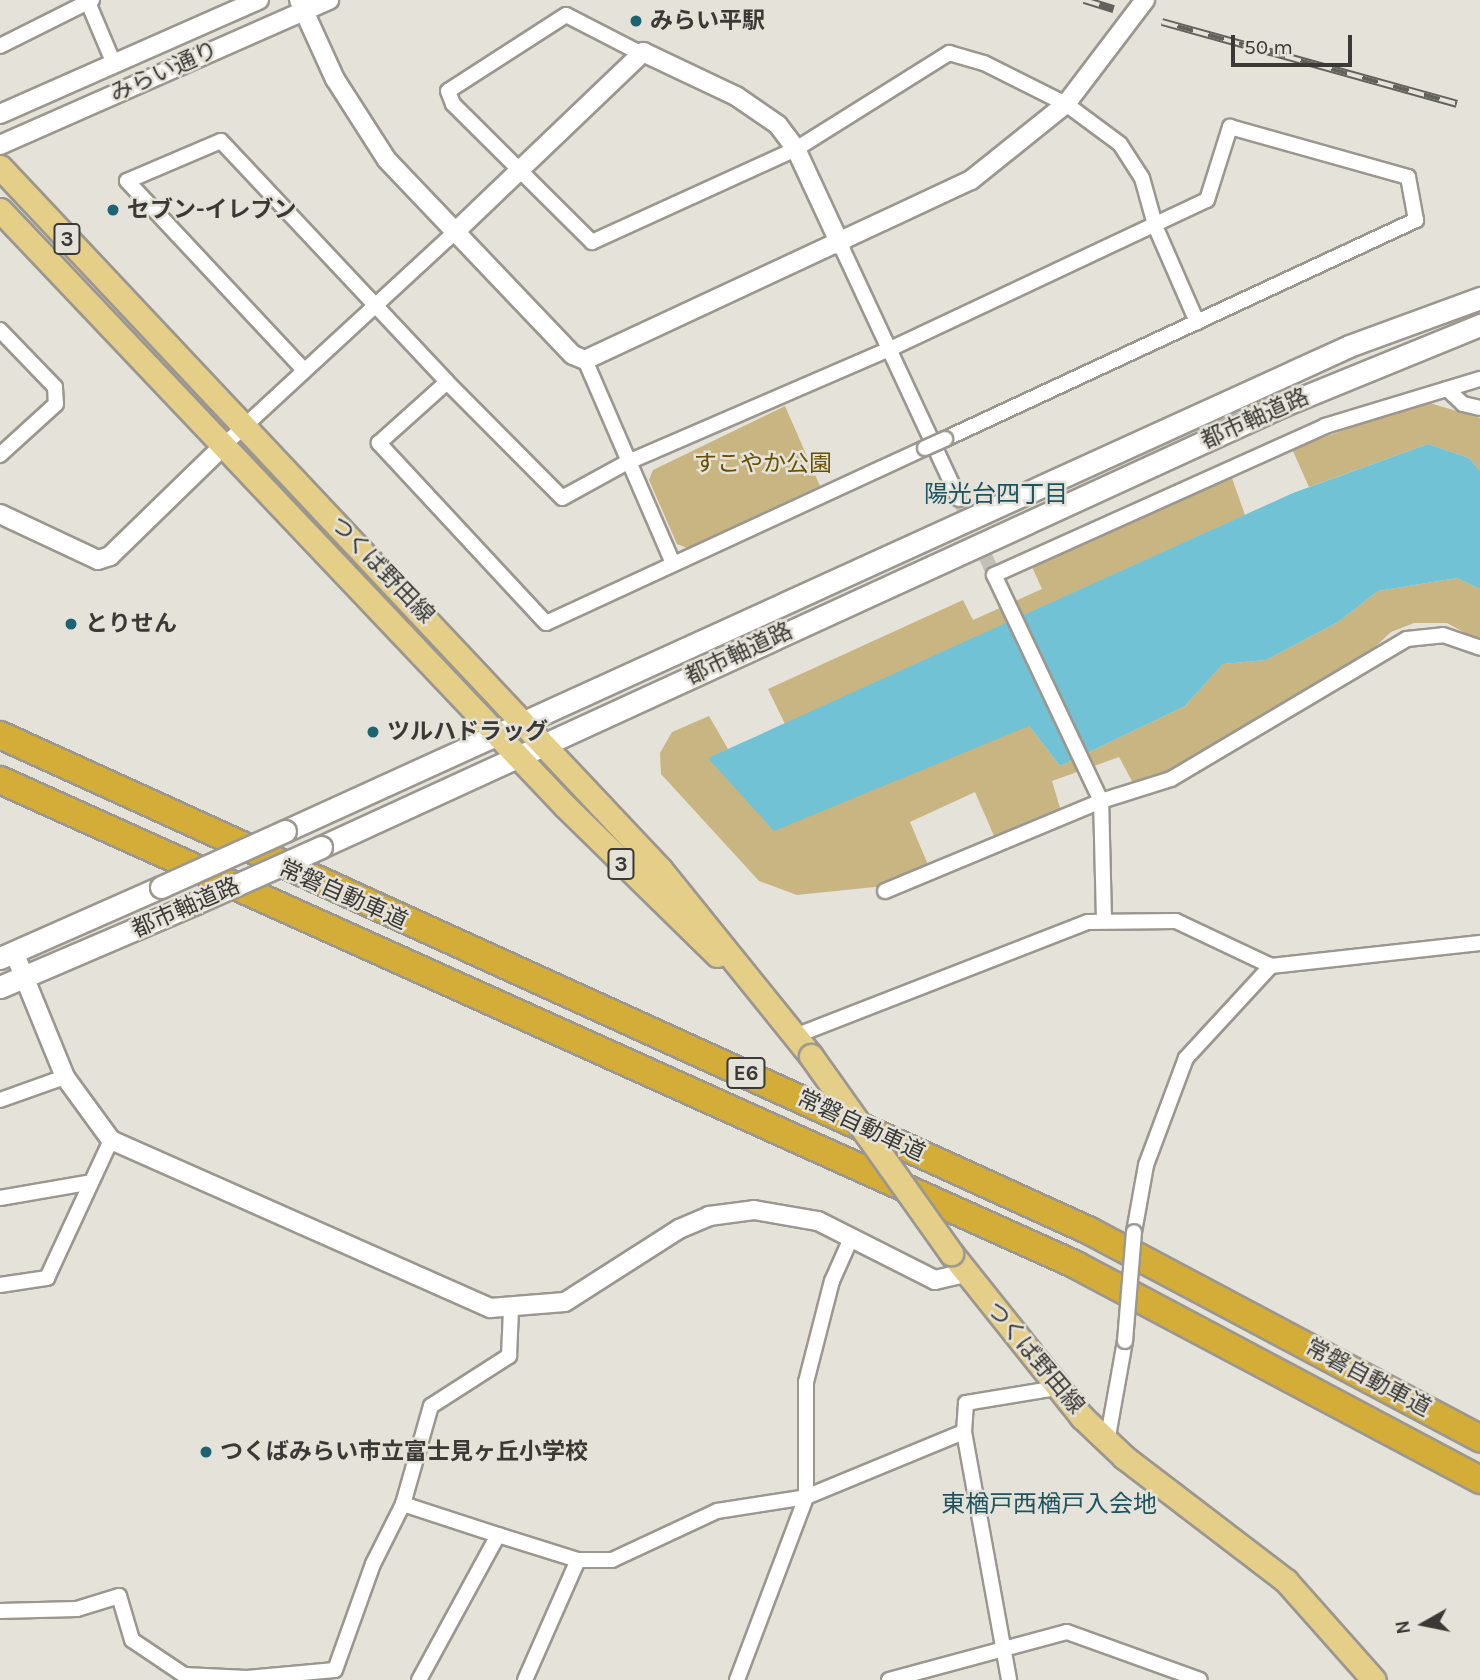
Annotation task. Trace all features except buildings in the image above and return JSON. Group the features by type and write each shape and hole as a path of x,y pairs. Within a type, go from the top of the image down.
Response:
{"highway":[{"name":"常磐自動車道","path":"0,735 1090,1231 1480,1438"},
{"name":"常磐自動車道","path":"0,780 1076,1265 1480,1480"}],"main road":[{"name":"つくば野田線","path":"0,167 661,870 795,1036 951,1253 1057,1388 1107,1442 1286,1581 1374,1680"},
{"name":"つくば野田線","path":"0,210 517,756 684,928 751,984"},
{"name":"都市軸道路","path":"7,955 525,723 1349,346 1480,298"},
{"name":"都市軸道路","path":"0,987 321,847 1284,405 1480,325"}],"street":[{"name":"みらい通り","path":"0,114 259,0"},
{"name":"みらい通り","path":"0,145 301,6 329,0"},
{"path":"585,360 841,246 971,180 1066,104 1145,0"},
{"path":"0,46 89,1 114,64"},
{"path":"301,6 360,124 573,355 585,360 626,463 673,563"},
{"path":"959,499 796,149 778,125 736,96 640,53 566,15 456,81 448,90 453,104 592,242 796,149 949,53 1020,77 1066,104 1119,144 1142,178 1156,228 1197,321"},
{"path":"0,514 98,560 110,556 223,446 456,231 640,53"},
{"path":"304,370 127,181 221,141 377,304 447,382 562,498 626,463 890,349 1156,228 1206,200 1230,127 1408,177 1416,220 546,623 379,443 447,382"},
{"path":"0,455 56,404 55,387 3,337"},
{"path":"1104,920 1098,795 995,575 1325,426 1480,379"},
{"path":"1447,389 1462,404 1480,408"},
{"path":"885,891 1098,795 1171,779 1407,639 1443,635 1480,648"},
{"path":"795,1036 1104,920 1176,921 1271,965 1480,943"},
{"path":"7,955 24,978 65,1077 111,1140 453,1296 511,1311 565,1302 678,1230 725,1213 799,1214 852,1236 924,1277 966,1273"},
{"path":"1107,1442 1125,1342 1134,1232 1146,1165 1186,1058 1271,965"},
{"path":"0,1100 65,1077"},
{"path":"0,1285 47,1278 87,1183 111,1140"},
{"path":"0,1198 87,1183"},
{"path":"737,1680 806,1497 806,1382 832,1281 852,1236"},
{"path":"0,1611 77,1609 119,1596 132,1640 184,1675 247,1678 335,1670 373,1564 403,1504 431,1406 509,1356 511,1311"},
{"path":"1010,1680 1008,1644 976,1516 964,1432 965,1402 1057,1388"},
{"path":"403,1504 578,1560 612,1560 716,1511 806,1497 964,1432"},
{"path":"419,1680 498,1535"},
{"path":"525,1680 578,1560"},
{"path":"889,1680 1008,1644 1067,1632 1200,1680"}],"green space":[{"path":"1423,401 1480,418 1480,471 1469,458 1428,444 1309,487 1292,449"},
{"name":"すこやか公園","path":"785,406 820,486 687,548 677,544 649,480 653,470"},
{"path":"1232,478 1245,515 785,724 768,689 963,600 973,620 1042,589 1032,567"},
{"path":"1457,578 1480,589 1480,641 1447,623 1414,623 1391,632 1359,662 1175,770 1133,783 1119,757 1052,781 1061,811 994,836 975,792 910,822 929,867 884,886 797,895 759,881 661,774 660,753 672,732 709,716 728,749 708,759 1029,726 1060,766 1185,706 1223,664 1266,660 1338,622 1378,591"}],"water":[{"path":"1428,444 1469,458 1480,471 1480,589 1457,578 1378,591 1338,622 1266,660 1223,664 1185,706 1060,766 1029,726 774,831 708,758 1293,493"}],"tunnel":[{"path":"959,499 994,575"}],"railway":[{"path":"1084,0 1114,9"},
{"path":"1162,22 1457,104"}],"place":[{"name":"みらい平駅","path":"636,21"},
{"name":"セブン-イレブン","path":"113,210"},
{"name":"とりせん","path":"71,624"},
{"name":"ツルハドラッグ","path":"373,732"},
{"name":"つくばみらい市立富士見ヶ丘小学校","path":"206,1452"}],"district":[{"name":"陽光台四丁目","path":"996,495"},
{"name":"東楢戸西楢戸入会地","path":"1049,1505"}]}
